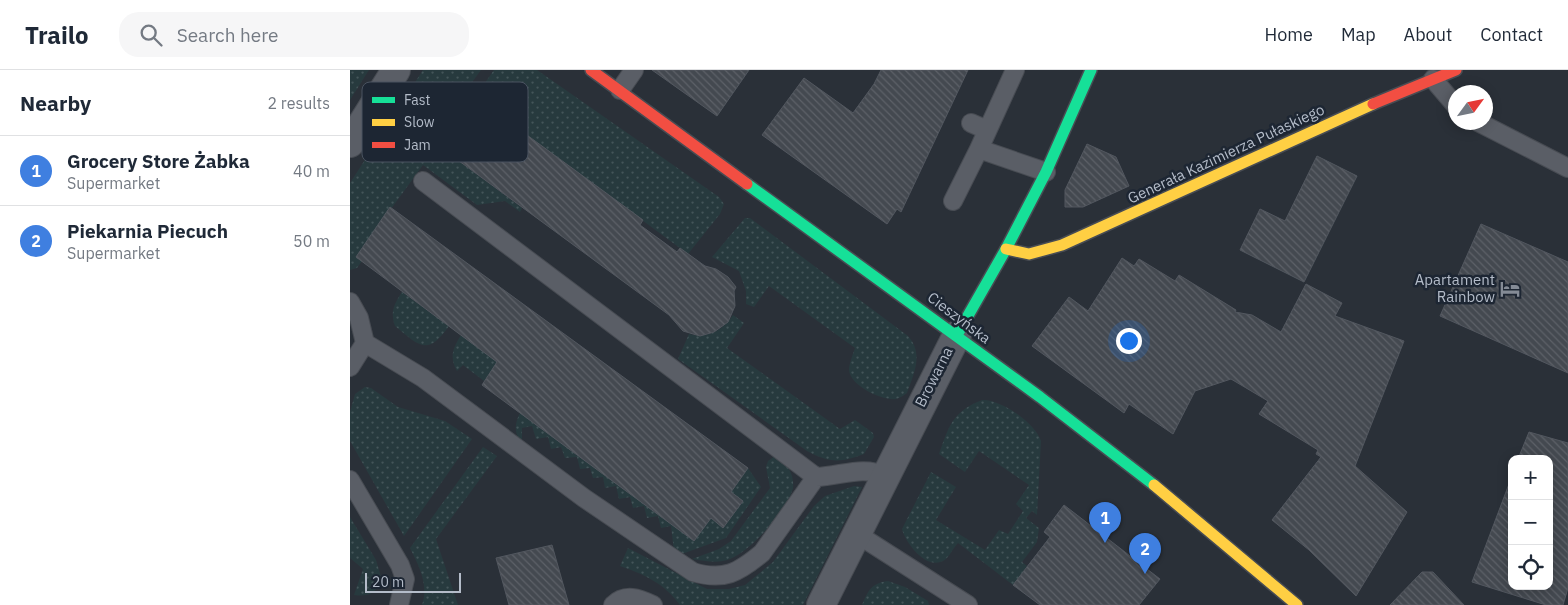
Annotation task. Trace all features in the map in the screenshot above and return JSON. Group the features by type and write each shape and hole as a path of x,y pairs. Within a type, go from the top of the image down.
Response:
{"street":[{"path":"388,82 396,70"},
{"name":"Cieszyńska","path":"591,70 956,335 1160,488 1298,605"},
{"name":"Browarna","path":"821,605 956,335 1006,249 1046,172 1091,70"},
{"name":"Generała Kazimierza Pułaskiego","path":"1006,249 1029,254 1062,245 1338,119 1456,70"},
{"path":"350,143 362,124"}],"lane":[{"path":"620,90 634,70"},
{"path":"953,202 1015,70"},
{"path":"1433,80 1448,97"},
{"path":"971,123 987,130"},
{"path":"1493,130 1568,168"},
{"path":"978,150 1046,172"},
{"path":"423,181 816,477 834,476 866,470 886,476"},
{"path":"350,302 359,318 365,343 423,378 584,498 693,572 709,577 722,576 732,574 751,562 762,553 816,477"},
{"path":"350,367 365,343"},
{"path":"350,480 400,565 405,580 399,605"},
{"path":"857,534 968,605"},
{"path":"613,605 618,600 629,597 642,599 652,605"}],"green space":[{"path":"350,70 369,70 350,100"},
{"path":"423,70 481,70 472,82 415,82"},
{"path":"494,70 537,70 719,197 724,204 720,214 688,254 528,136 528,82 486,82"},
{"path":"364,162 460,162 522,208 520,212 505,201 477,205 423,165 356,257 362,261 357,268 350,270 350,183"},
{"path":"745,218 750,218 908,336 916,350 917,357 915,371 907,393 897,399 890,399 883,398 861,387 855,382 849,370 855,348 769,286 754,307 746,304 746,291 739,271 712,257"},
{"path":"402,292 449,326 435,342 429,345 418,343 395,326 394,308"},
{"path":"733,315 744,323 727,348 840,429 855,420 873,433 874,437 864,454 848,459 829,460 807,451 678,359 689,334 702,335 714,332 729,321"},
{"path":"461,335 498,362 484,381 463,365 457,371 453,361 453,353"},
{"path":"365,387 371,388 398,407 445,421 472,439 404,536 350,441 350,412 355,394"},
{"path":"982,400 998,403 1016,413 1032,427 1041,441 1037,515 1032,511 1026,518 1039,528 1037,542 1022,562 1027,566 1013,585 958,543 946,559 939,562 925,560 913,549 902,529 931,472 956,487 936,520 985,550 999,530 1008,534 1023,511 1016,504 1029,485 979,451 965,472 939,454 953,421 964,410"},
{"path":"520,413 694,541 711,518 724,527 743,501 731,492 748,468 761,487 726,538 682,554 674,551 671,526 661,528 658,516 647,518 644,506 633,508 630,497 619,499 616,486 605,488 603,477 593,478 590,468 580,469 577,457 565,458 561,447 551,449 548,437 536,439 532,426 522,428 522,444 517,436 516,429"},
{"path":"483,447 497,456 436,539 458,605 422,605 424,583 410,548"},
{"path":"775,456 787,465 793,478 793,488 784,507 768,528 739,555 730,559 716,562 692,559 719,549 731,541 770,488 766,467 768,461"},
{"path":"854,486 862,487 803,605 680,605 661,585 620,566 628,548 707,589 729,589 745,585 773,562 814,506 825,496"},
{"path":"350,517 376,560 382,580 377,589 367,595 354,595 363,569 350,558"},
{"path":"888,581 905,587 928,601 929,605 862,605 871,588"}],"building":[{"path":"652,70 749,70 717,116"},
{"path":"881,70 968,70 901,212 897,209 887,224 762,135 804,78 853,113 874,84"},
{"path":"528,136 643,220 640,225 677,252 680,248 705,266 716,269 728,277 736,287 734,291 735,306 728,322 714,332 700,336 683,331 669,315 460,162 528,162"},
{"path":"1087,144 1116,157 1129,186 1083,207 1065,207 1065,190"},
{"path":"1317,156 1357,176 1304,282 1240,250 1260,209 1285,221"},
{"path":"390,207 748,468 731,492 743,501 723,528 711,518 694,541 482,385 497,362 356,257"},
{"name":"Apartament Rainbow","path":"1481,224 1568,262 1568,373 1440,316"},
{"path":"1122,258 1134,266 1139,259 1175,281 1179,275 1236,310 1235,312 1252,315 1281,332 1306,284 1342,303 1335,316 1404,341 1355,466 1407,512 1356,596 1309,550 1272,520 1321,457 1316,454 1318,450 1259,414 1268,401 1231,379 1195,391 1173,434 1129,404 1124,413 1032,346 1069,297 1088,311"},
{"path":"1529,432 1568,443 1568,588 1563,605 1546,605 1472,582 1508,487 1508,590 1553,590 1553,455 1520,455"},
{"path":"1064,505 1160,579 1139,605 1040,605 1013,585 1050,537 1044,532"},
{"path":"552,545 569,605 509,605 496,558"},
{"path":"1422,572 1433,572 1464,605 1390,605"}],"traffic: fast":[{"path":"957,335 1006,249 1046,172 1091,70"},
{"path":"747,184 1040,397 1154,485"}],"traffic: slow":[{"path":"1006,249 1029,254 1062,245 1373,104"},
{"path":"1154,485 1297,605"}],"traffic: jam":[{"path":"591,70 747,184"},
{"path":"1373,104 1456,70"}],"place":[{"name":"Apartament Rainbow","path":"1510,289"},
{"name":"Grocery Store Żabka","path":"1105,543"},
{"name":"Piekarnia Piecuch","path":"1145,574"}]}
